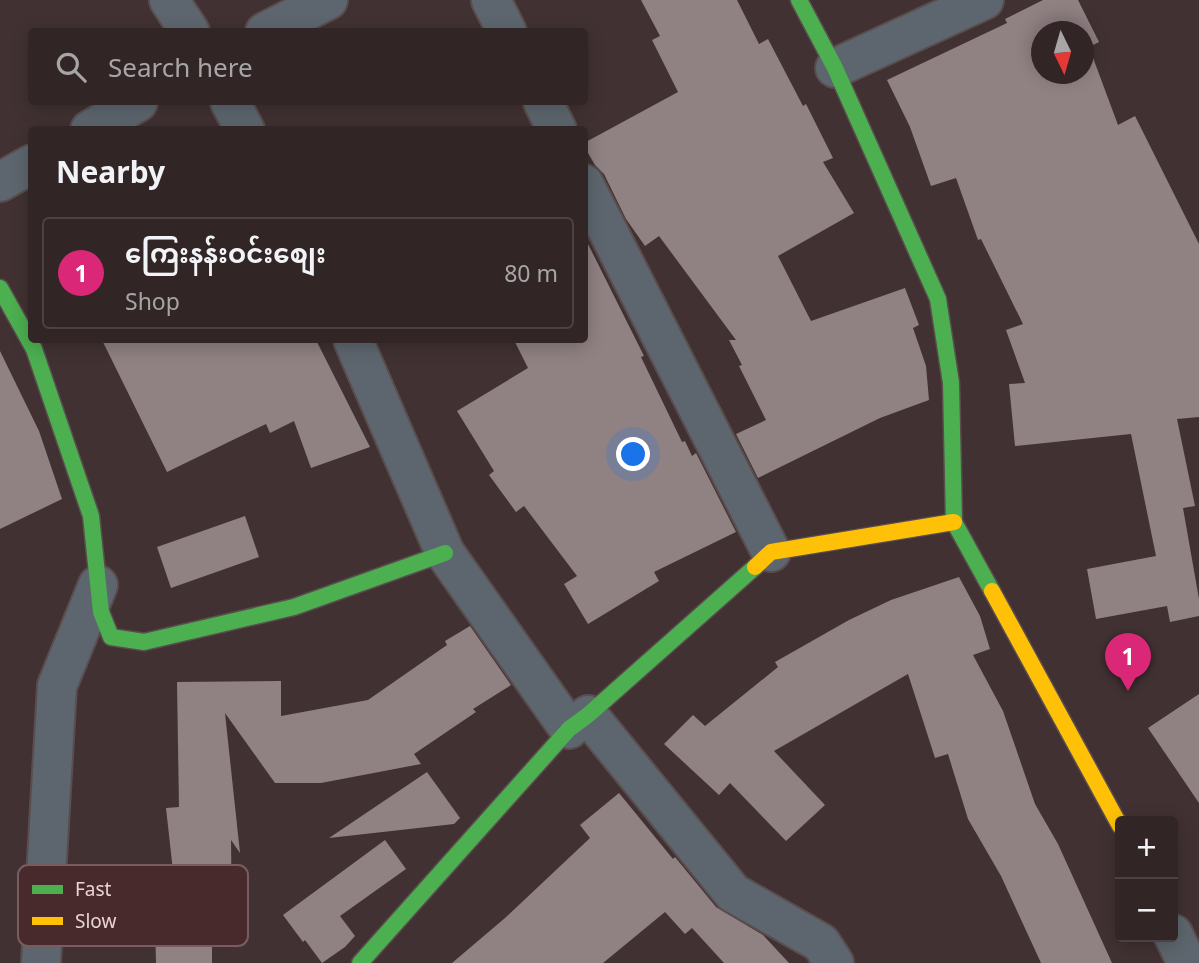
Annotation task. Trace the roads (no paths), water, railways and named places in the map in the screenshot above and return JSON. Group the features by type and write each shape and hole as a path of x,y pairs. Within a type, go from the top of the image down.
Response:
{"street":[{"path":"169,0 187,28"},
{"path":"273,28 328,0"},
{"path":"491,0 505,28"},
{"path":"799,0 835,68 938,299 951,383 954,522 1115,817"},
{"path":"835,68 984,0"},
{"path":"97,126 133,105"},
{"path":"232,105 243,126"},
{"path":"544,105 555,126"},
{"path":"0,183 28,166"},
{"path":"588,192 771,552"},
{"path":"0,288 28,338"},
{"path":"31,343 91,516 101,612 111,637 144,642 294,607 445,553"},
{"path":"355,343 445,553 579,722 733,893 821,943 834,963"},
{"path":"360,963 579,722 771,552 954,522"},
{"path":"47,865 57,686 98,585"},
{"path":"1177,942 1187,963"}],"place":[{"name":"ကြေးနန်းဝင်းစျေး","path":"1128,691"}]}
